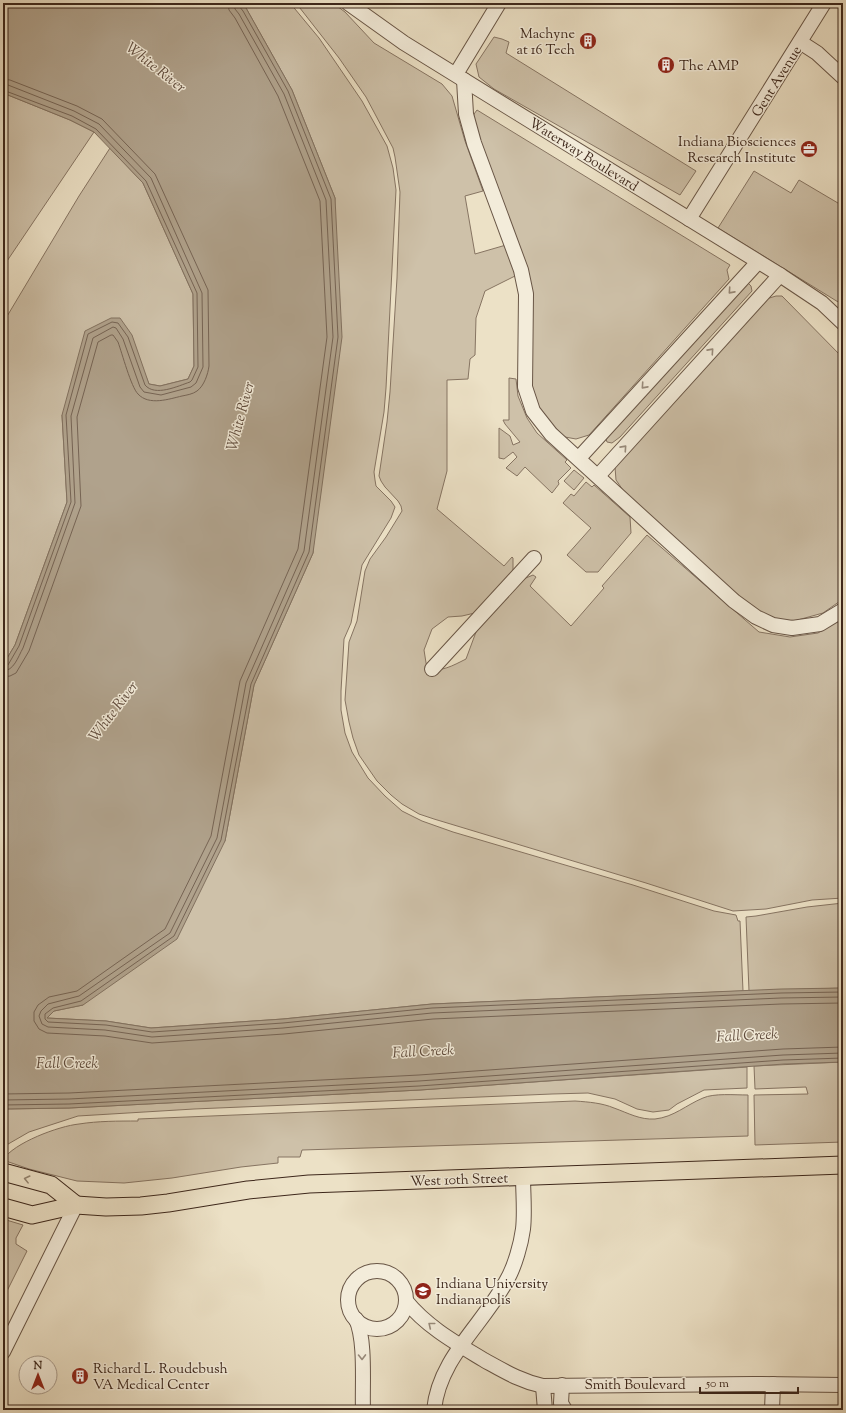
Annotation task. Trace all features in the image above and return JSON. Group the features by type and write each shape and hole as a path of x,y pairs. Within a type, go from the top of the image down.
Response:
{"main road":[{"name":"West 10th Street","path":"3,1207 32,1215 76,1205 106,1207 141,1206 248,1190 308,1184 843,1164"},
{"path":"3,1172 51,1185 76,1205"}],"street":[{"name":"Waterway Boulevard","path":"348,3 404,43 780,275 822,303 843,323"},
{"path":"499,3 460,77 466,114 474,143 521,270 525,288 525,387 533,411 551,434 734,601 756,617 773,625 792,628 820,624 843,610"},
{"name":"Gent Avenue","path":"689,219 824,3"},
{"path":"800,42 817,53 843,77"},
{"path":"578,458 758,262"},
{"path":"598,476 780,275"},
{"path":"432,669 534,558"},
{"path":"434,1410 435,1398 446,1367 495,1300 508,1277 515,1259 523,1229 523,1176"},
{"path":"3,1352 76,1205"},
{"path":"356,1319 363,1325 376,1328 397,1326 405,1308 406,1300 400,1282 392,1275 373,1271 364,1274 356,1280 350,1289 348,1298 352,1313 360,1329 362,1344 363,1410"},
{"name":"Smith Boulevard","path":"406,1300 416,1313 460,1346 517,1379 543,1386 773,1384 843,1385"},
{"path":"772,1410 773,1384"},
{"path":"562,1385 562,1403 565,1410"},
{"path":"543,1386 545,1410"}],"shaded area":[{"path":"241,3 290,3 319,38 362,101 387,146 393,168 396,190 386,388 384,412 374,472 376,486 395,507 391,518 362,565 351,623 344,639 341,710 345,733 352,752 368,778 385,796 402,811 422,821 453,832 633,885 714,911 736,915 738,921 740,921 743,991 432,1004 283,1019 151,1028 106,1021 46,1018 54,1011 83,1005 225,841 254,685 313,553 335,198 292,90 246,8"},
{"path":"296,3 333,3 345,12 374,43 442,84 452,96 465,141 483,191 465,196 475,254 506,245 515,276 485,291 476,318 475,355 470,359 468,379 447,380 447,471 437,509 504,566 512,557 513,570 505,582 479,612 462,616 448,617 432,629 424,650 427,669 442,669 466,659 476,632 521,580 533,575 536,577 530,586 571,626 604,588 602,586 647,535 759,632 790,637 818,633 843,618 843,898 812,900 766,909 733,911 419,814 402,804 391,795 377,781 359,755 353,738 345,700 349,642 357,621 365,571 370,559 402,511 398,501 385,487 379,476 390,392 397,278 400,192 393,148 366,97 339,58"},
{"path":"494,37 509,42 506,53 696,171 680,195 494,89 479,77 476,64"},
{"path":"3,93 70,120 94,132 3,267"},
{"path":"477,110 730,265 727,270 729,279 589,435 576,439 565,437 545,418 534,399 529,372 529,306 473,121 474,114"},
{"path":"110,148 143,183 193,294 194,366 188,379 160,386 149,384 142,367 62,415 67,502 15,645 3,665 3,323 79,196"},
{"path":"754,171 791,193 799,180 843,206 843,305 718,228"},
{"path":"745,283 748,283 751,286 752,291 620,437 612,443 607,442 606,439"},
{"path":"782,296 843,358 843,599 823,613 794,621 772,619 759,612 713,574 625,493 616,480 615,467 766,299"},
{"path":"509,378 516,379 518,396 527,418 537,433 567,460 565,462 571,468 558,481 559,484 552,493 525,467 517,476 506,468 517,457 513,452 504,459 499,458 499,428 510,436 513,445 520,442 503,420 509,420"},
{"path":"574,470 584,478 574,490 564,481"},
{"path":"586,482 592,487 594,485 630,517 631,533 598,572 586,572 567,555 591,528 563,503 571,494 574,496"},
{"path":"843,903 843,988 749,991 746,917"},
{"path":"843,1062 843,1142 755,1145 754,1095 808,1094 806,1087 755,1089 754,1066"},
{"path":"747,1067 747,1088 704,1090 677,1104 669,1110 653,1112 637,1109 615,1099 588,1093 194,1109 78,1116 29,1132 3,1147 3,1109 69,1108 420,1090"},
{"path":"748,1095 748,1136 302,1150 300,1157 278,1157 278,1163 241,1167 172,1178 124,1183 77,1181 29,1169 3,1160 16,1147 37,1136 70,1125 93,1122 575,1101 609,1106 639,1117 655,1119 668,1116 708,1096"},
{"path":"3,1219 23,1225 16,1238 16,1244 27,1251 3,1299"}],"water":[{"path":"3,3 241,3 246,8 292,90 335,198 342,337 313,553 254,685 225,841 177,939 83,1005 54,1011 47,1018 106,1021 151,1028 283,1019 432,1004 781,989 843,988 843,1062 784,1064 420,1090 69,1108 3,1109 3,665 15,645 67,502 62,415 85,331 111,318 120,318 132,335 149,384 160,386 188,379 194,366 193,294 143,183 94,132 70,120 3,93"}],"place":[{"name":"Machyne at 16 Tech","path":"588,41"},
{"name":"The AMP","path":"666,65"},
{"name":"Indiana Biosciences Research Institute","path":"809,149"},
{"name":"Indiana University Indianapolis","path":"423,1291"},
{"name":"Richard L. Roudebush VA Medical Center","path":"80,1376"}],"water label":[{"name":"White River","path":"156,67"},
{"name":"White River","path":"240,416"},
{"name":"White River","path":"113,711"},
{"name":"Fall Creek","path":"747,1035"},
{"name":"Fall Creek","path":"423,1051"},
{"name":"Fall Creek","path":"67,1063"}]}
